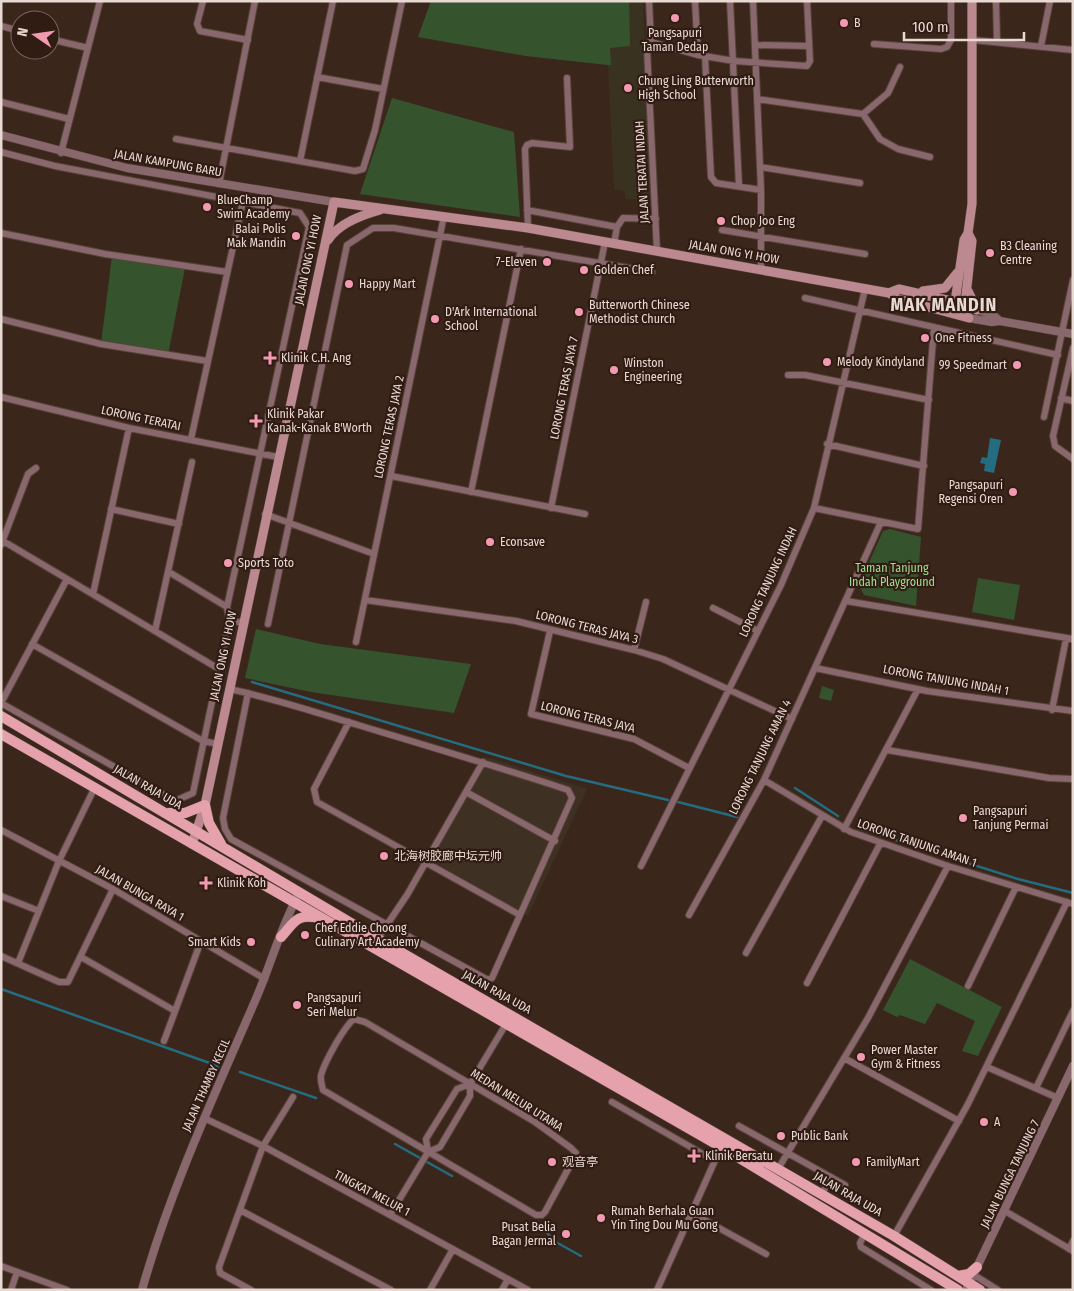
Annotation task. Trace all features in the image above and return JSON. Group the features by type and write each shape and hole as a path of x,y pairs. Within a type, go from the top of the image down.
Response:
{"main road":[{"path":"969,318 960,304 960,268 972,204 972,1"},
{"name":"JALAN ONG YI HOW","path":"192,844 198,831 205,805 334,202 528,228 889,293 898,299 969,318"},
{"path":"324,247 334,231 365,214 386,208"},
{"path":"960,304 968,288 972,241 968,233"},
{"path":"913,292 945,288 960,268"},
{"path":"968,288 977,310"},
{"name":"JALAN ONG YI HOW","path":"889,293 899,289 960,304"},
{"path":"934,308 960,304"},
{"name":"JALAN RAJA UDA","path":"1,716 300,892 375,943 506,1024 721,1148 958,1290"},
{"name":"JALAN RAJA UDA","path":"1,734 325,919 375,943 778,1169 894,1236 958,1276 971,1279 980,1290"},
{"path":"167,813 186,813 205,805 212,829 223,847"},
{"path":"281,937 294,920 312,916 325,919"},
{"path":"958,1276 969,1274 971,1279"}],"street":[{"path":"61,152 100,1"},
{"path":"219,184 256,1"},
{"path":"300,161 333,1"},
{"path":"317,77 383,89 402,1"},
{"name":"JALAN TERATAI INDAH","path":"649,1 651,42 647,49 657,252"},
{"path":"695,1 711,176 716,183 761,190"},
{"path":"730,1 739,186"},
{"path":"753,1 761,190 761,270"},
{"path":"651,42 701,56 734,61 807,66 810,64 807,1"},
{"path":"874,44 941,49 947,47 951,40 951,1"},
{"path":"996,1 997,42"},
{"path":"1041,46 1050,1"},
{"path":"202,2 197,24 200,31 248,40"},
{"path":"973,40 1073,50"},
{"path":"60,41 88,48"},
{"path":"756,45 809,46"},
{"path":"863,114 888,92 900,67"},
{"path":"528,228 525,149 527,144 532,142 570,147 568,78"},
{"name":"JALAN KAMPUNG BARU","path":"176,139 355,171 363,169 375,130 383,89"},
{"path":"757,99 863,114 880,139 898,149 930,157"},
{"path":"1,102 69,119"},
{"name":"JALAN KAMPUNG BARU","path":"1,136 126,168 334,202"},
{"name":"JALAN ONG YI HOW","path":"1,152 55,166 300,213 309,227 227,607 229,620 193,793 175,801"},
{"path":"760,167 860,183"},
{"path":"191,439 243,201"},
{"path":"527,210 617,227 623,218 656,219"},
{"name":"LORONG TERAS JAYA 2","path":"356,642 444,216"},
{"name":"LORONG TERAS JAYA 7","path":"551,508 601,262 617,227"},
{"path":"268,624 347,245 373,228 394,228 440,234 652,272"},
{"path":"722,230 865,254"},
{"path":"1,233 105,254 227,272"},
{"path":"471,492 521,249"},
{"path":"1044,417 1073,280"},
{"name":"LORONG TANJUNG INDAH","path":"641,866 781,585 814,508 827,444 865,289"},
{"path":"804,298 1058,354"},
{"path":"960,304 994,316 1000,321"},
{"path":"969,318 992,322 1000,321 1073,334"},
{"path":"1,320 101,344 208,361"},
{"path":"814,508 918,529 934,327"},
{"path":"1073,348 1053,436 1054,446 1073,459"},
{"path":"788,376 805,375 929,400"},
{"name":"LORONG TERATAI","path":"1,397 129,428 278,457"},
{"path":"1062,398 1073,401"},
{"path":"93,594 129,428"},
{"path":"827,444 924,466"},
{"path":"155,631 180,524 192,462"},
{"path":"36,468 28,474 2,543 93,594 219,669"},
{"path":"391,476 585,514"},
{"path":"112,509 180,524"},
{"path":"266,514 374,554"},
{"name":"LORONG TANJUNG AMAN 4","path":"689,915 764,780 881,522"},
{"path":"169,572 227,607"},
{"path":"1,703 67,579"},
{"name":"LORONG TERAS JAYA 3","path":"365,600 516,621 550,631 634,650 663,659 792,719"},
{"path":"634,650 646,602"},
{"path":"845,603 970,621 1070,639 1052,710"},
{"path":"713,608 758,631"},
{"path":"229,620 243,623"},
{"name":"LORONG TERAS JAYA","path":"550,631 531,714 634,739 689,768"},
{"path":"32,644 203,741 218,744"},
{"name":"LORONG TANJUNG INDAH 1","path":"815,668 918,689 1052,710 1073,711"},
{"path":"229,689 248,693 349,722 483,762 568,790 572,798 492,978 488,980 231,838 225,829 223,818 248,693"},
{"path":"844,829 918,689"},
{"name":"JALAN RAJA UDA","path":"1,703 175,801"},
{"path":"349,722 314,789 317,802 520,915"},
{"path":"887,750 1049,778 1073,779"},
{"path":"375,943 388,926 483,762"},
{"name":"LORONG TANJUNG AMAN 1","path":"764,780 844,829 880,844 1070,903"},
{"path":"18,963 59,860 94,787"},
{"path":"466,792 554,841"},
{"path":"746,954 822,816"},
{"name":"JALAN BUNGA RAYA 1","path":"1,830 113,889 265,979"},
{"path":"807,983 880,844"},
{"path":"778,1169 868,1018 948,866"},
{"path":"968,986 1016,887"},
{"path":"1,956 60,982 68,982 113,889"},
{"name":"JALAN THAMBY KECIL","path":"142,1290 162,1224 204,1118 265,979 294,901 300,892"},
{"path":"1,896 39,911"},
{"path":"894,1236 959,1121 1070,903"},
{"path":"164,1040 201,942"},
{"path":"81,957 174,1010"},
{"path":"1036,1088 1073,1011"},
{"name":"MEDAN MELUR UTAMA","path":"354,1019 358,1019 535,1122 576,1153 542,1215 536,1215 425,1157 323,1090 321,1074 346,1028 354,1019"},
{"path":"390,1215 425,1157 440,1147 470,1096 470,1084 506,1024"},
{"path":"844,1058 959,1121"},
{"path":"987,1066 1058,1098"},
{"name":"JALAN BUNGA TANJUNG 7","path":"971,1279 1073,1066"},
{"path":"425,1157 426,1139 457,1089 470,1084"},
{"path":"251,1290 220,1274 219,1267 263,1146 293,1097"},
{"path":"612,1102 715,1161"},
{"name":"TINGKAT MELUR 1","path":"204,1118 263,1146 528,1290"},
{"path":"739,1126 845,1185"},
{"path":"657,1290 721,1148"},
{"path":"822,1194 831,1178"},
{"path":"240,1210 391,1290"},
{"path":"1005,1211 1071,1250 1073,1241"},
{"path":"692,1213 766,1254"},
{"path":"865,1233 860,1243 861,1246 931,1290"},
{"path":"430,1290 453,1249"},
{"path":"1,1266 67,1290"},
{"path":"11,1290 18,1272"},
{"path":"502,1290 508,1279"},
{"path":"971,1279 998,1290"},
{"path":"914,1290 918,1282"}],"shaded area":[{"name":"Chung Ling Butterworth High School","path":"431,1 643,1 651,206 637,207 636,199 625,199 625,192 614,189 608,65 526,56 418,37"},
{"path":"486,757 587,789 528,916 424,856"}],"green space":[{"name":"Chung Ling Butterworth High School","path":"431,1 629,1 630,46 610,48 611,65 608,65 526,56 418,37"},
{"path":"392,98 514,132 520,217 360,194"},
{"path":"112,256 185,268 168,355 101,344"},
{"name":"Taman Tanjung Indah Playground","path":"890,529 921,537 916,606 864,595 859,585 883,531"},
{"path":"978,578 1020,585 1014,620 972,612"},
{"path":"256,629 320,644 471,664 454,713 311,692 245,678"},
{"path":"822,686 834,690 831,701 819,698"},
{"path":"910,959 1002,1007 978,1056 962,1051 975,1021 937,1003 925,1024 900,1015 897,1017 883,1010"}],"water":[{"path":"990,438 1001,440 994,473 984,471 985,464 980,463 982,457 987,458"}],"waterway":[{"path":"252,682 566,776 668,800"},
{"path":"795,788 838,816"},
{"path":"678,802 737,817"},
{"path":"858,828 1018,879 1073,893"},
{"path":"1,989 218,1066"},
{"path":"240,1072 316,1098"},
{"path":"395,1144 452,1176"},
{"path":"544,1229 554,1241 581,1256"}],"place":[{"name":"Pangsapuri Taman Dedap","path":"675,18"},
{"name":"B","path":"844,23"},
{"name":"Chung Ling Butterworth High School","path":"628,88"},
{"name":"BlueChamp Swim Academy","path":"207,207"},
{"name":"Chop Joo Eng","path":"721,221"},
{"name":"Balai Polis Mak Mandin","path":"296,236"},
{"name":"B3 Cleaning Centre","path":"990,253"},
{"name":"7-Eleven","path":"547,262"},
{"name":"Golden Chef","path":"584,270"},
{"name":"Happy Mart","path":"349,284"},
{"name":"Butterworth Chinese Methodist Church","path":"579,312"},
{"name":"D'Ark International School","path":"435,319"},
{"name":"One Fitness","path":"925,338"},
{"name":"Klinik C.H. Ang","path":"270,358"},
{"name":"Melody Kindyland","path":"827,362"},
{"name":"99 Speedmart","path":"1017,365"},
{"name":"Winston Engineering","path":"614,370"},
{"name":"Klinik Pakar Kanak-Kanak B'Worth","path":"256,421"},
{"name":"Pangsapuri Regensi Oren","path":"1013,492"},
{"name":"Econsave","path":"490,542"},
{"name":"Sports Toto","path":"228,563"},
{"name":"Pangsapuri Tanjung Permai","path":"963,818"},
{"name":"北海树胶廊中坛元帅","path":"384,856"},
{"name":"Klinik Koh","path":"206,883"},
{"name":"Chef Eddie Choong Culinary Art Academy","path":"305,935"},
{"name":"Smart Kids","path":"251,942"},
{"name":"Pangsapuri Seri Melur","path":"297,1005"},
{"name":"Power Master Gym & Fitness","path":"861,1057"},
{"name":"A","path":"984,1122"},
{"name":"Public Bank","path":"781,1136"},
{"name":"Klinik Bersatu","path":"694,1156"},
{"name":"观音亭","path":"552,1162"},
{"name":"FamilyMart","path":"856,1162"},
{"name":"Rumah Berhala Guan Yin Ting Dou Mu Gong","path":"601,1218"},
{"name":"Pusat Belia Bagan Jermal","path":"566,1234"}],"district":[{"name":"MAK MANDIN","path":"944,305"}]}
